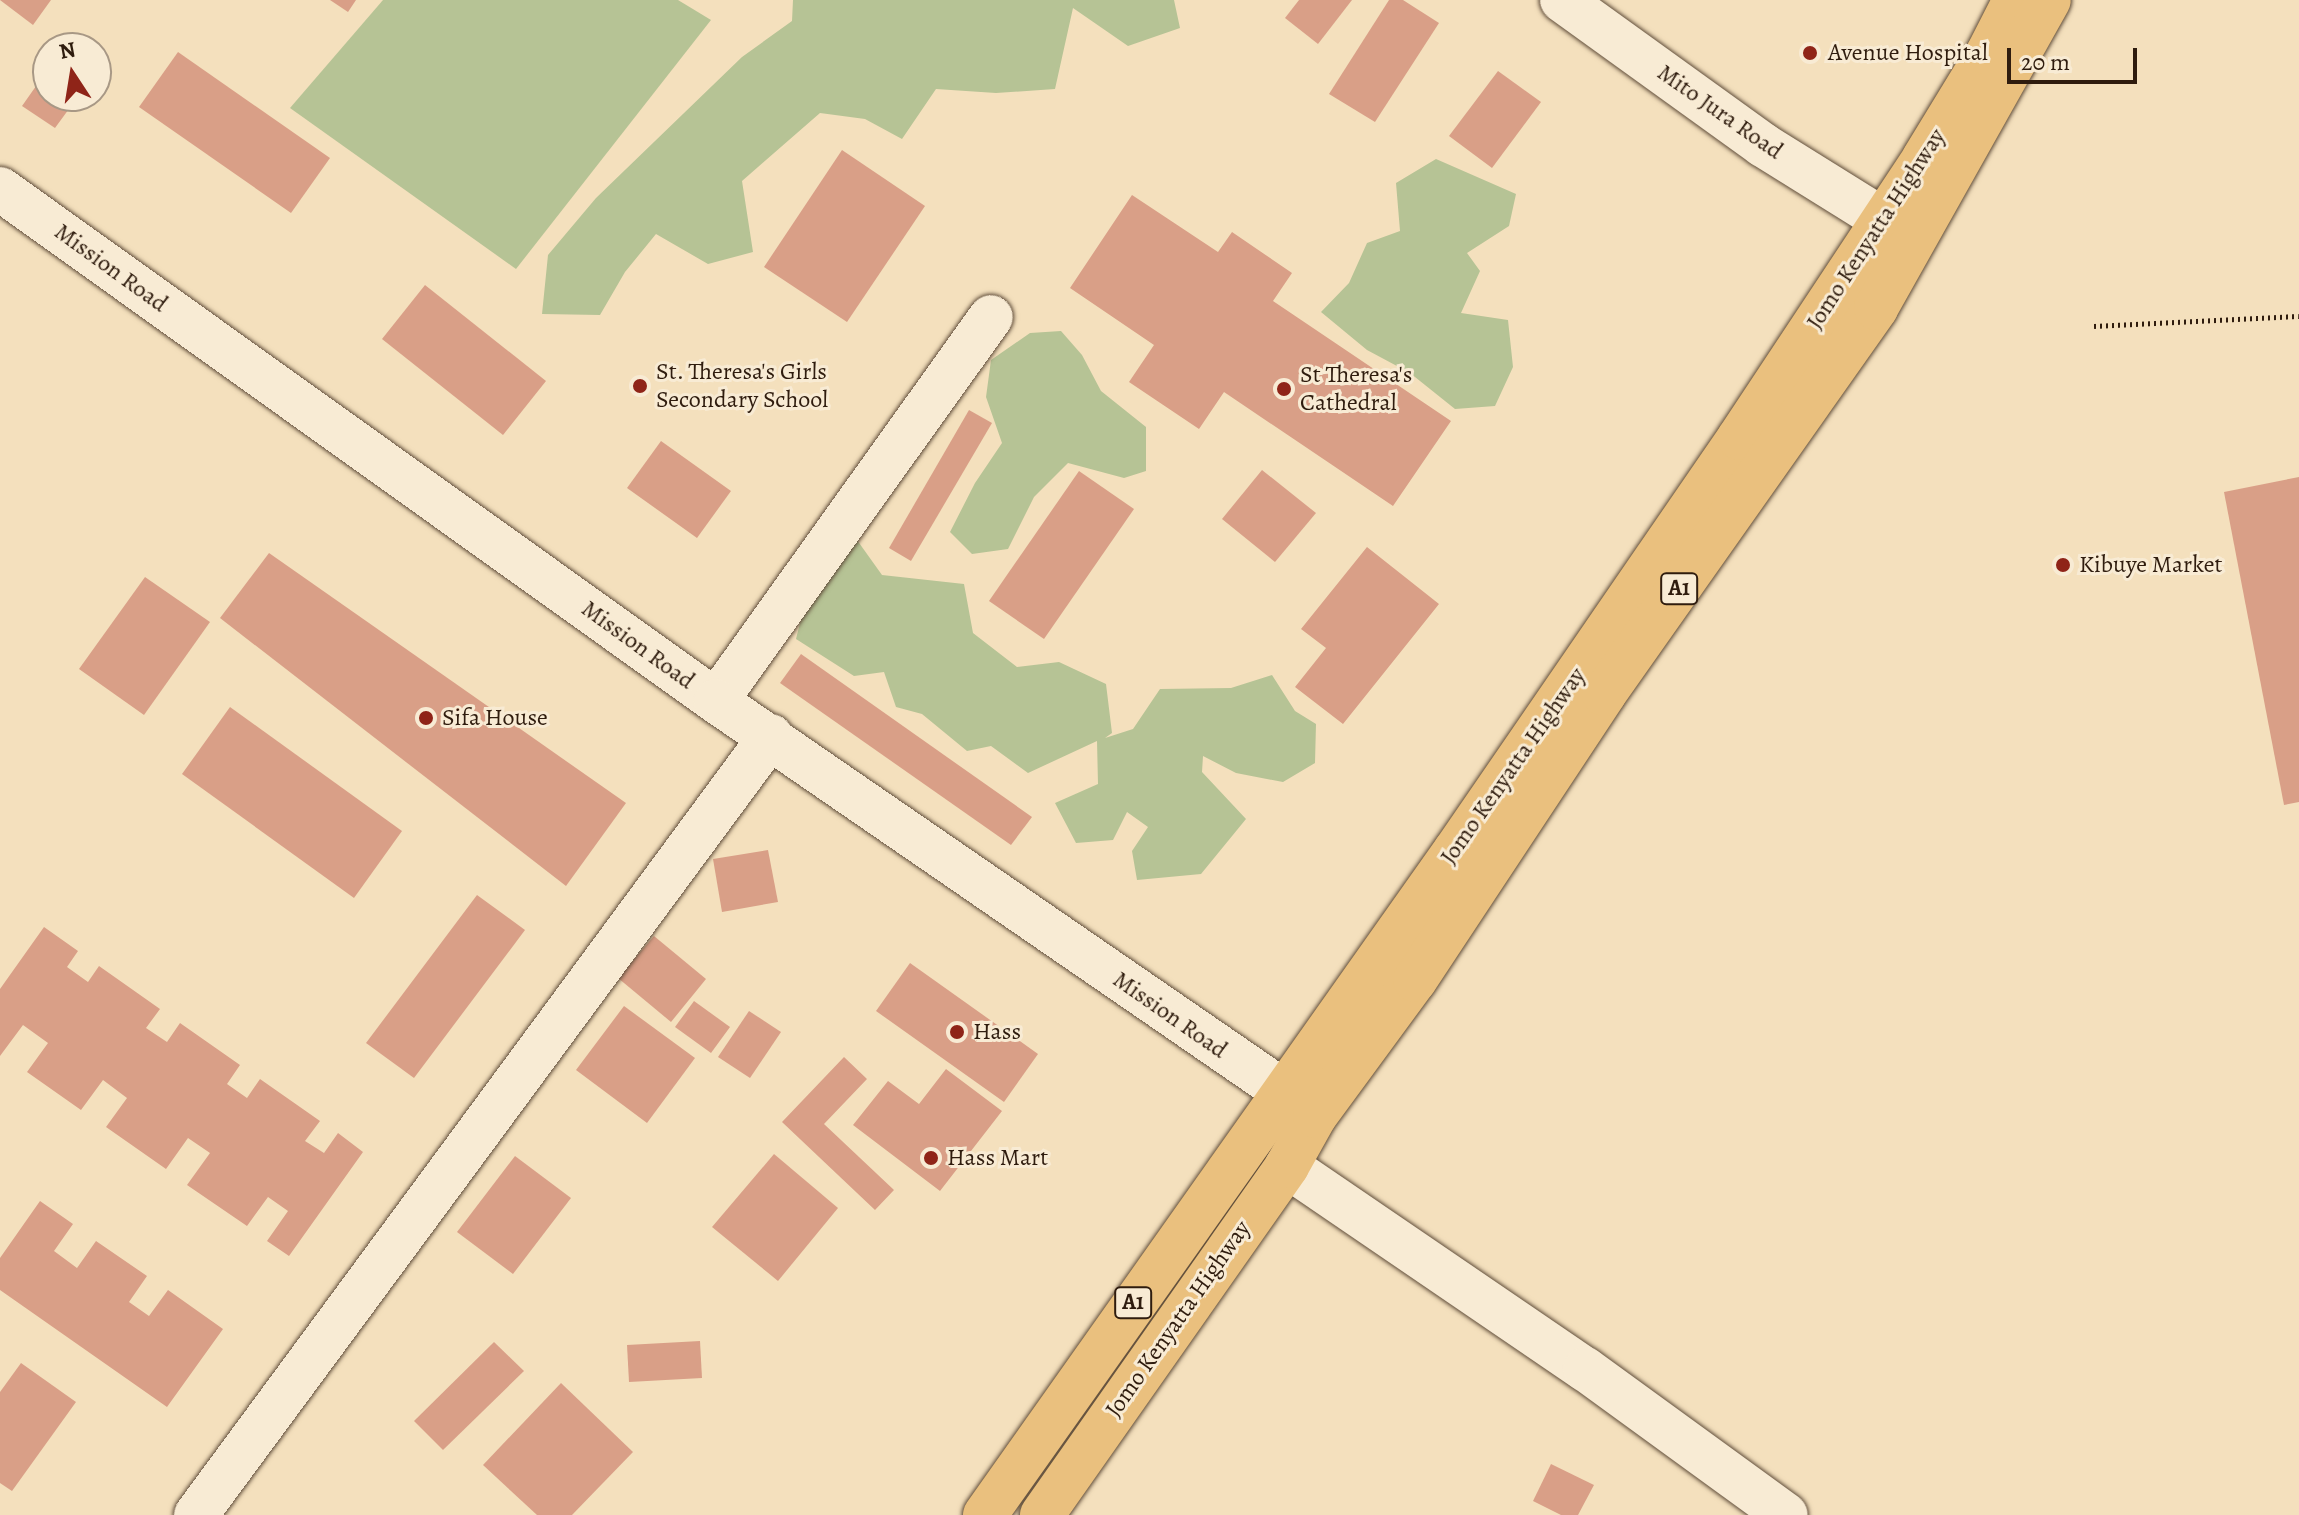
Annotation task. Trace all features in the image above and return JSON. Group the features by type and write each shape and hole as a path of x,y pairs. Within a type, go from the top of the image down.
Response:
{"highway":[{"name":"Jomo Kenyatta Highway","path":"1042,1515 1287,1166 1299,1104 1455,851 1739,438 1972,80 2015,0"},
{"name":"Jomo Kenyatta Highway","path":"985,1515 1299,1104 1415,980 1604,694 1876,308 2049,0"}],"street":[{"name":"Mito Jura Road","path":"1562,0 1763,145 1882,219"},
{"name":"Mission Road","path":"0,189 716,701 771,736 1299,1104"},
{"path":"716,701 991,317"},
{"path":"196,1515 771,736"},
{"path":"1287,1166 1597,1378 1786,1515"}],"path":[{"path":"2094,326 2299,316"}],"green space":[{"path":"383,0 678,0 711,20 516,269 290,108"},
{"path":"793,0 1174,0 1180,28 1128,46 1073,8 1055,89 996,93 936,89 902,139 865,119 820,113 742,181 753,252 708,264 656,234 625,272 600,315 542,314 548,255 596,198 742,57 792,21"},
{"path":"1436,159 1516,194 1509,226 1467,253 1480,271 1461,313 1508,320 1513,367 1495,406 1455,409 1410,373 1367,350 1321,312 1349,283 1367,243 1400,231 1396,183"},
{"path":"1061,331 1082,355 1101,391 1146,427 1146,471 1124,478 1068,463 1034,497 1008,549 972,554 950,532 975,483 1002,443 986,397 991,360 1030,333"},
{"path":"857,540 882,575 964,584 973,633 1017,667 1059,662 1106,684 1112,733 1105,738 1133,729 1160,689 1231,688 1272,675 1295,711 1316,724 1315,763 1283,782 1236,773 1203,756 1202,772 1246,819 1201,874 1137,880 1132,851 1148,827 1127,812 1113,840 1076,843 1055,803 1098,784 1097,741 1028,773 991,746 967,751 922,714 896,707 884,672 854,676 796,639 805,603"}],"building":[{"path":"0,0 51,0 33,25"},
{"path":"330,0 356,0 348,12"},
{"path":"1299,0 1352,0 1318,44 1285,18"},
{"path":"1389,0 1403,0 1439,23 1375,122 1329,94"},
{"path":"178,52 330,158 291,213 139,107"},
{"path":"1498,71 1541,102 1492,168 1449,136"},
{"path":"32,92 32,112 67,112 55,128 22,106"},
{"path":"842,150 925,206 847,322 764,267"},
{"path":"1132,195 1218,252 1232,232 1292,273 1273,301 1451,421 1393,506 1224,392 1199,429 1129,382 1154,345 1070,288"},
{"path":"425,285 546,381 503,435 382,339"},
{"path":"969,410 992,423 911,561 889,548"},
{"path":"661,441 731,491 697,538 627,488"},
{"path":"1262,470 1316,513 1275,562 1222,519"},
{"path":"1079,471 1134,509 1044,639 989,601"},
{"path":"2299,477 2299,802 2284,805 2224,492"},
{"path":"1367,547 1439,604 1343,724 1295,687 1326,648 1301,629"},
{"name":"Sifa House","path":"269,553 626,803 566,886 220,618"},
{"path":"145,577 210,622 144,715 79,669"},
{"path":"801,654 1032,817 1011,845 780,683"},
{"path":"230,707 402,831 354,898 182,774"},
{"path":"768,850 778,902 722,912 713,859"},
{"path":"477,895 525,930 414,1078 366,1043"},
{"path":"44,927 78,951 67,967 88,982 99,966 160,1009 146,1028 167,1042 180,1023 240,1065 227,1084 247,1098 260,1079 320,1121 305,1141 324,1153 338,1133 363,1152 289,1256 267,1241 288,1211 268,1197 247,1226 187,1185 210,1153 188,1138 166,1169 106,1127 127,1098 103,1080 81,1110 27,1072 48,1043 23,1025 0,1056 0,989"},
{"path":"654,936 706,979 671,1022 618,978"},
{"name":"Hass","path":"910,963 1038,1054 1004,1102 876,1011"},
{"path":"694,1001 730,1027 711,1053 675,1027"},
{"path":"624,1006 695,1058 647,1123 576,1070"},
{"path":"749,1011 781,1032 750,1078 718,1057"},
{"path":"844,1057 867,1079 824,1124 894,1190 875,1210 782,1122"},
{"name":"Hass Mart","path":"946,1069 1002,1111 940,1191 853,1125 888,1081 919,1104"},
{"path":"774,1154 838,1208 778,1281 712,1227"},
{"path":"515,1156 571,1198 513,1274 457,1232"},
{"path":"40,1201 73,1224 54,1251 77,1268 96,1241 147,1276 129,1302 149,1316 168,1290 223,1329 167,1407 0,1290 0,1258"},
{"path":"700,1341 702,1378 629,1382 627,1345"},
{"path":"494,1342 524,1371 443,1450 414,1421"},
{"path":"21,1363 76,1402 12,1491 0,1483 0,1392"},
{"path":"561,1383 633,1452 572,1515 537,1515 483,1465"},
{"path":"1551,1464 1594,1485 1578,1515 1561,1515 1533,1501"}],"place":[{"name":"Avenue Hospital","path":"1810,53"},
{"name":"St. Theresa's Girls Secondary School","path":"640,386"},
{"name":"St Theresa's Cathedral","path":"1284,389"},
{"name":"Kibuye Market","path":"2063,565"},
{"name":"Sifa House","path":"426,718"},
{"name":"Hass","path":"957,1032"},
{"name":"Hass Mart","path":"931,1158"}]}
